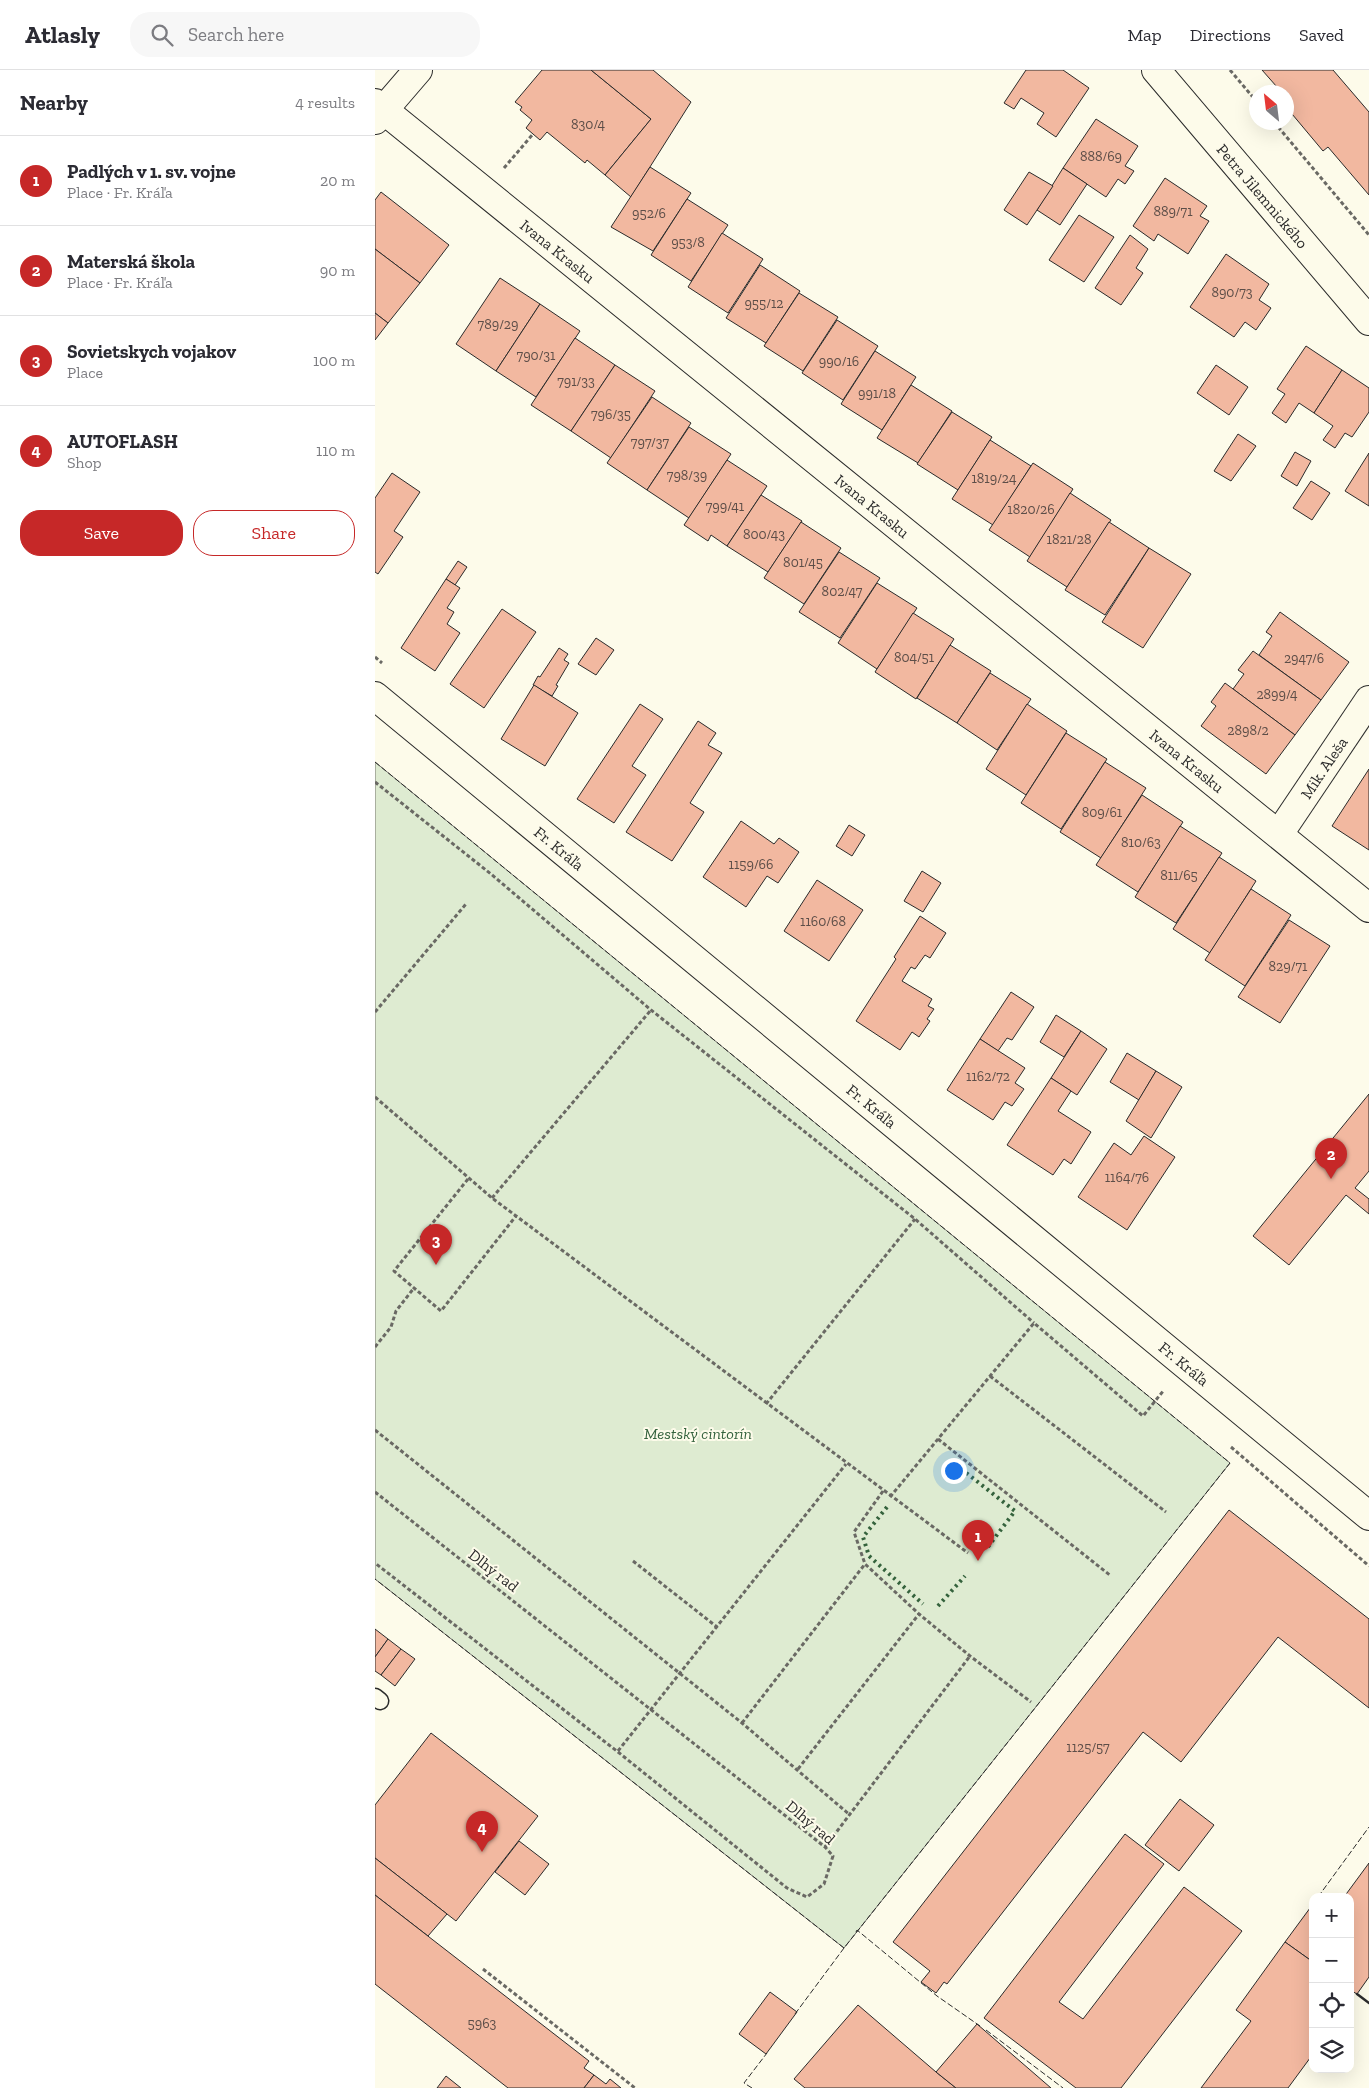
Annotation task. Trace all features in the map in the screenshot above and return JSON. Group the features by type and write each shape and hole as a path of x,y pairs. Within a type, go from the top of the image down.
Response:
{"street":[{"path":"378,111 418,70"},
{"name":"Petra Jilemnického","path":"1156,70 1369,322"},
{"name":"Ivana Krasku","path":"378,111 485,192 1369,908"},
{"name":"Fr. Kráľa","path":"375,696 1369,1516"},
{"name":"Mik. Aleša","path":"1279,834 1369,700"}],"path":[{"path":"1230,70 1249,93"},
{"path":"1281,130 1369,235"},
{"path":"485,192 533,134"},
{"path":"375,782 491,874 651,1010 915,1219 1143,1416 1164,1390"},
{"path":"375,1012 466,904"},
{"path":"492,1198 651,1010"},
{"path":"375,1097 492,1198 883,1492 969,1553"},
{"path":"468,1179 394,1271 441,1311 516,1216"},
{"path":"766,1404 915,1219"},
{"path":"375,1347 391,1328 396,1311 414,1288"},
{"path":"891,1497 1034,1323"},
{"path":"990,1376 1166,1512"},
{"name":"Dlhý rad","path":"375,1430 798,1768 851,1815"},
{"path":"938,1440 1111,1576"},
{"path":"618,1752 846,1464"},
{"name":"Dlhý rad","path":"375,1492 825,1847 833,1856 824,1884 807,1897 787,1888 618,1752 375,1563"},
{"path":"883,1492 854,1532 865,1564 919,1614 970,1656 1031,1702"},
{"path":"633,1560 717,1627"},
{"path":"742,1723 865,1564"},
{"path":"798,1768 919,1614"},
{"path":"825,1847 970,1656"},
{"path":"483,1970 635,2088"}],"green space":[{"name":"Mestský cintorín","path":"375,762 1230,1463 844,1948 375,1579"}],"building":[{"path":"542,70 591,70 651,119 605,175 587,160 585,163 547,132 540,140 526,128 532,120 520,110 522,107 515,102"},
{"path":"591,70 653,70 691,102 631,197 605,175 651,119"},
{"path":"1026,70 1063,70 1089,88 1056,137 1037,124 1044,113 1021,98 1014,109 1004,103"},
{"path":"1262,70 1333,70 1369,112 1369,195 1328,147 1323,151 1294,116 1294,85 1275,85"},
{"path":"1096,119 1138,146 1125,166 1134,171 1125,184 1118,179 1106,197 1063,168"},
{"path":"650,167 691,193 653,251 611,227"},
{"path":"1063,168 1087,184 1060,225 1037,210"},
{"path":"1029,172 1053,186 1027,225 1004,210"},
{"path":"1165,178 1207,206 1200,216 1209,221 1188,254 1158,234 1154,241 1133,226"},
{"path":"381,192 449,245 420,283 375,249 375,200"},
{"path":"687,199 728,225 691,281 651,255"},
{"path":"1079,215 1114,237 1084,282 1049,260"},
{"path":"722,233 763,259 728,313 688,287"},
{"path":"1130,235 1148,249 1136,268 1143,273 1121,305 1095,288"},
{"path":"375,249 420,283 388,323 375,313"},
{"path":"1226,254 1269,284 1259,300 1271,308 1256,330 1245,322 1234,337 1190,307"},
{"path":"760,265 800,291 766,343 726,318"},
{"path":"500,278 540,304 496,371 456,344"},
{"path":"799,293 838,317 803,371 764,346"},
{"path":"540,304 580,331 536,397 496,371"},
{"path":"375,313 388,323 375,340"},
{"path":"837,320 878,346 843,400 802,373"},
{"path":"575,338 615,365 571,431 531,405"},
{"path":"1306,346 1342,370 1314,413 1299,403 1286,423 1272,413 1285,394 1277,389"},
{"path":"875,351 916,377 882,430 841,404"},
{"path":"615,365 655,391 611,458 571,431"},
{"path":"1216,365 1248,387 1229,415 1197,393"},
{"path":"1342,370 1369,388 1369,412 1352,437 1345,433 1335,448 1323,440 1333,426 1314,413"},
{"path":"911,385 952,411 918,463 877,438"},
{"path":"652,397 691,423 647,490 607,463"},
{"path":"952,412 992,437 958,490 917,464"},
{"path":"689,427 731,454 689,518 647,490"},
{"path":"1238,434 1256,446 1231,481 1214,471"},
{"path":"990,440 1031,466 993,525 952,499"},
{"path":"1295,452 1311,461 1297,486 1281,476"},
{"path":"1369,453 1369,506 1345,491"},
{"path":"727,460 767,486 727,546 711,535 708,541 684,525"},
{"path":"1033,463 1073,489 1030,557 989,530"},
{"path":"392,473 420,492 394,531 403,537 378,574 375,572 375,498"},
{"path":"1311,481 1330,493 1312,520 1293,508"},
{"path":"1070,493 1111,520 1067,587 1027,561"},
{"path":"761,495 802,521 768,572 727,546"},
{"path":"801,522 841,548 804,604 764,578"},
{"path":"1109,522 1149,548 1105,615 1065,590"},
{"path":"1149,548 1191,574 1143,648 1102,622"},
{"path":"839,552 880,578 840,638 799,612"},
{"path":"458,561 467,567 455,585 446,579"},
{"path":"446,579 460,588 447,608 454,612 447,624 460,633 435,671 401,648"},
{"path":"877,583 917,608 877,669 838,643"},
{"path":"502,609 536,632 484,708 450,684"},
{"path":"1280,612 1349,662 1321,700 1259,655 1272,636 1266,632"},
{"path":"913,613 954,639 916,699 875,672"},
{"path":"596,638 614,650 596,675 578,664"},
{"path":"950,645 991,671 957,723 917,698"},
{"path":"559,648 568,654 564,660 569,663 552,696 533,685"},
{"path":"1253,651 1321,700 1295,735 1233,689 1244,674 1238,670"},
{"path":"990,673 1031,699 997,750 957,723"},
{"path":"1225,683 1295,735 1266,774 1201,726 1216,706 1211,702"},
{"path":"534,685 578,713 545,766 501,739"},
{"path":"640,704 663,719 632,766 646,775 614,823 577,799"},
{"path":"1027,704 1067,731 1026,795 986,769"},
{"path":"698,721 716,733 708,745 722,753 690,803 704,812 672,861 626,832"},
{"path":"1066,733 1107,759 1061,829 1021,803"},
{"path":"1105,762 1146,788 1101,858 1060,832"},
{"path":"1369,769 1369,850 1332,826"},
{"path":"1142,795 1183,822 1138,892 1096,865"},
{"path":"741,821 774,844 779,838 799,852 778,883 767,876 746,907 703,877"},
{"path":"849,825 865,835 852,856 836,846"},
{"path":"1180,826 1222,853 1176,923 1135,897"},
{"path":"1219,857 1256,881 1210,953 1173,929"},
{"path":"922,871 941,883 923,912 904,901"},
{"path":"817,880 863,910 829,961 784,931"},
{"path":"1251,889 1291,915 1245,986 1205,960"},
{"path":"920,916 946,933 930,958 925,955 915,969 911,967 902,981 932,999 928,1006 934,1009 927,1019 930,1021 919,1037 912,1032 900,1050 856,1021 896,959 894,957"},
{"path":"1289,920 1330,946 1280,1023 1238,997"},
{"path":"1011,992 1034,1007 1012,1040 1007,1038 998,1051 980,1039"},
{"path":"1056,1015 1081,1031 1064,1057 1040,1042"},
{"path":"1081,1031 1107,1049 1077,1095 1051,1078"},
{"path":"980,1039 1025,1068 1015,1083 1024,1089 1012,1106 1005,1102 993,1120 947,1090"},
{"path":"1127,1053 1156,1071 1139,1100 1110,1082"},
{"path":"1156,1071 1182,1087 1151,1138 1126,1121"},
{"path":"1051,1078 1071,1091 1058,1111 1091,1132 1071,1164 1064,1159 1053,1175 1007,1145"},
{"path":"1369,1094 1369,1171 1355,1188 1369,1199 1369,1214 1346,1195 1289,1265 1253,1236"},
{"path":"1144,1136 1175,1157 1127,1230 1078,1197 1114,1143 1131,1155"},
{"path":"1229,1510 1369,1619 1369,1708 1278,1637 1181,1762 1143,1732 947,1984 944,1982 936,1993 921,1982 930,1971 893,1942"},
{"path":"375,1629 388,1639 375,1657"},
{"path":"388,1639 401,1649 381,1675 375,1671 375,1657"},
{"path":"401,1649 415,1659 395,1686 381,1675"},
{"path":"431,1733 538,1816 456,1921 375,1858 375,1805"},
{"path":"1180,1799 1214,1825 1179,1871 1145,1845"},
{"path":"1125,1834 1164,1864 1059,2002 1083,2019 1184,1887 1242,1931 1121,2088 1076,2088 984,2018"},
{"path":"519,1841 549,1864 525,1895 495,1872"},
{"path":"375,1858 447,1914 428,1936 375,1895"},
{"path":"1369,1863 1369,1977 1357,1994 1354,1992 1354,1893 1347,1893"},
{"path":"375,1895 589,2061 584,2068 594,2075 584,2088 508,2088 375,1984"},
{"path":"1309,1909 1309,1959 1285,1942"},
{"path":"1285,1942 1309,1959 1309,2059 1288,2088 1201,2088 1251,2021 1236,2010"},
{"path":"770,1992 797,2012 766,2054 739,2034"},
{"path":"858,2005 956,2088 805,2088 794,2079"},
{"path":"977,2024 1051,2088 956,2088 936,2072"},
{"path":"594,2075 606,2084 610,2079 621,2088 584,2088"},
{"path":"446,2076 461,2088 437,2088"}],"hedge":[{"path":"951,1461 1015,1511 987,1548"},
{"path":"887,1507 863,1537 869,1556 923,1604"},
{"path":"938,1606 965,1576"}],"fence":[{"path":"375,762 1230,1463 844,1948 375,1579"},
{"path":"1321,1893 1369,1827"},
{"path":"856,1932 857,1930 937,1996 980,2026"},
{"path":"795,2014 844,1948"},
{"path":"986,2030 1063,2088"},
{"path":"752,2088 744,2083 767,2053"}],"wall":[{"path":"1357,1994 1369,2003"}],"place":[{"name":"Materská škola","path":"1331,1179"},
{"name":"Sovietskych vojakov","path":"436,1265"},
{"name":"Padlých v 1. sv. vojne","path":"978,1561"},
{"name":"AUTOFLASH","path":"482,1852"}]}
